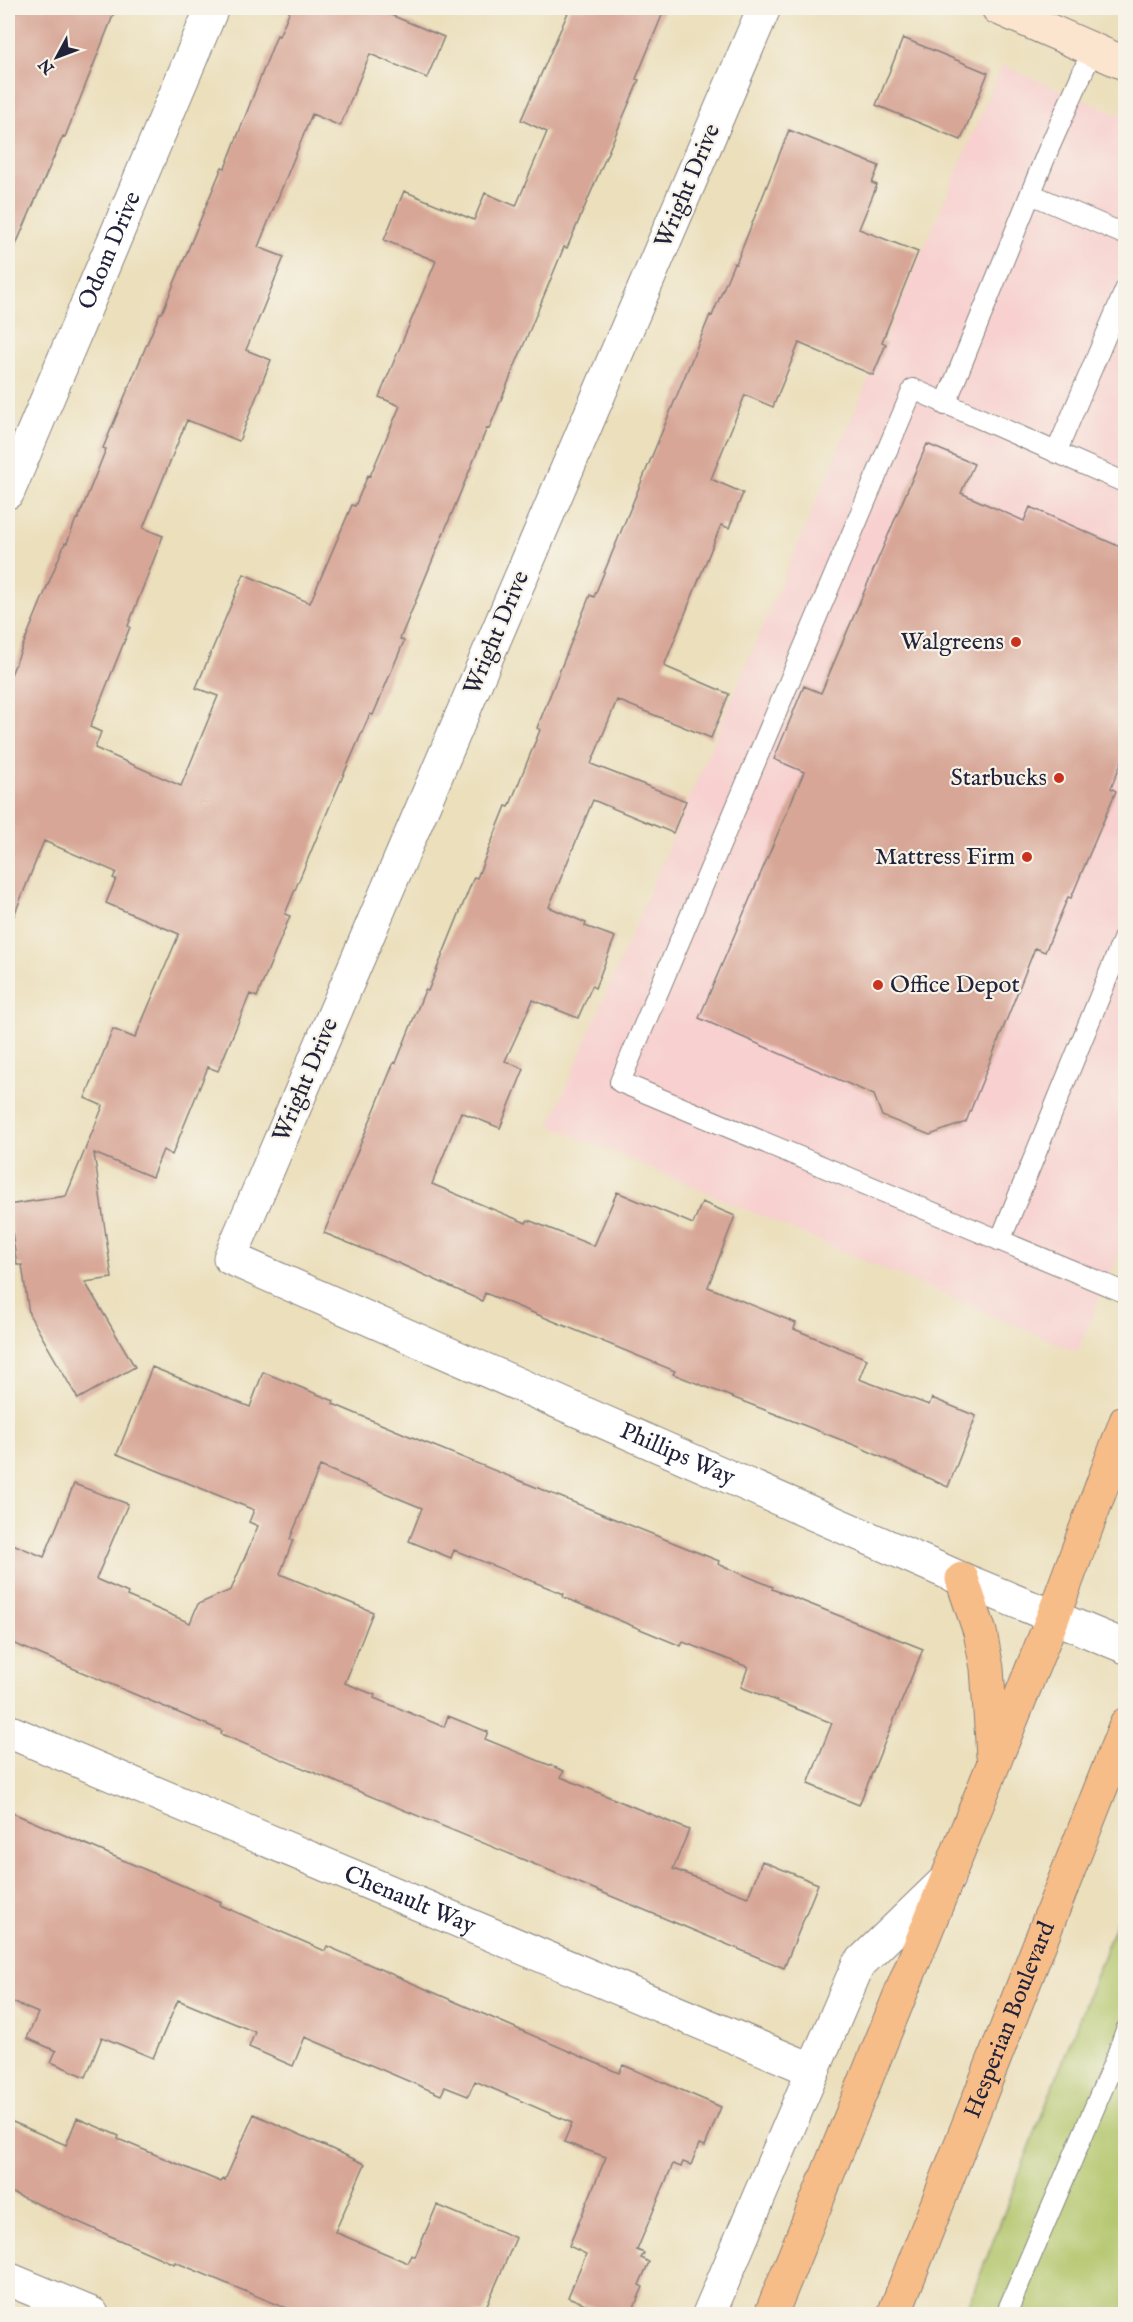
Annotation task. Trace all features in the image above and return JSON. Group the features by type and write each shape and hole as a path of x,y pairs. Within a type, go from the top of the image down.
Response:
{"main road":[{"path":"998,8 1125,64"},
{"path":"771,2314 1053,1617 1125,1421"},
{"path":"962,1579 980,1632 987,1668 994,1764"},
{"name":"Hesperian Boulevard","path":"894,2314 1125,1724"}],"street":[{"name":"Odom Drive","path":"8,492 212,8"},
{"name":"Wright Drive","path":"230,1258 764,8"},
{"name":"Phillips Way","path":"230,1258 962,1579 1125,1647"},
{"name":"Chenault Way","path":"8,1731 813,2070"},
{"path":"709,2314 858,1965 948,1878"},
{"path":"8,2279 92,2314"}],"lane":[{"path":"945,405 1049,148 1093,50"},
{"path":"1031,194 1125,235"},
{"path":"1056,453 1125,288"},
{"path":"1125,483 913,389 620,1082 1125,1293"},
{"path":"1000,1241 1125,932"},
{"path":"1006,2314 1117,2055 1125,2030"}],"shaded area":[{"path":"1002,65 1125,118 1126,1237 1077,1352 550,1125"}],"green space":[{"path":"1125,1900 1125,2314 965,2314"}],"building":[{"path":"8,8 116,8 65,137 63,136 8,263"},
{"path":"291,8 374,8 444,37 427,78 370,54 340,126 312,114 258,247 284,257 246,350 271,360 239,441 187,420 143,528 163,536 90,727 101,732 95,748 181,786 218,696 196,688 244,574 310,603 352,505 355,506 368,475 370,476 400,406 379,397 436,261 384,240 404,191 474,220 485,193 516,206 547,132 521,120 570,8 665,8 636,79 639,80 567,248 564,247 489,429 487,428 400,639 404,641 373,715 370,714 285,914 290,916 257,997 250,994 218,1071 208,1067 172,1155 163,1150 152,1177 94,1153 112,1278 85,1282 135,1367 78,1399 29,1314 22,1265 17,1265 8,1205 66,1196 103,1106 85,1098 113,1029 135,1038 179,934 106,903 116,879 113,878 116,872 44,841 8,927 8,682 65,543 78,519 106,449 103,448 222,167 225,168 277,35 279,36"},
{"path":"903,38 988,73 961,140 876,105"},
{"path":"789,130 879,166 872,183 877,185 859,229 918,252 882,342 886,344 873,375 799,343 773,407 745,395 711,479 743,493 729,528 721,525 664,666 729,694 711,738 617,700 591,764 686,801 673,833 593,800 549,907 586,923 585,926 615,937 595,988 592,986 578,1018 533,1000 505,1061 524,1069 500,1128 461,1112 432,1184 526,1223 528,1220 594,1246 617,1192 693,1224 702,1202 735,1216 708,1287 796,1323 794,1329 867,1359 859,1379 929,1405 932,1398 976,1416 948,1487 857,1446 673,1374 675,1371 485,1293 482,1301 324,1233 394,1062 396,1063 425,990 428,991 474,877 477,878 506,806 509,807 540,730 537,728 590,595 594,597 710,315 712,316 734,263 736,264"},
{"path":"927,444 974,464 961,493 1024,521 1030,507 1125,549 1125,753 1111,788 1116,791 1071,898 1068,897 1045,952 1035,948 966,1122 930,1135 882,1116 874,1095 699,1018 804,772 774,759 804,686 821,693"},
{"path":"152,1367 250,1407 263,1372 419,1440 719,1561 718,1564 773,1587 772,1589 923,1649 859,1805 808,1784 832,1723 741,1687 748,1667 683,1642 681,1646 563,1597 564,1594 454,1550 451,1558 409,1541 422,1508 320,1466 290,1539 293,1540 280,1574 373,1612 345,1683 375,1695 374,1698 444,1727 448,1716 488,1732 485,1739 564,1771 561,1777 689,1830 673,1869 748,1897 762,1861 818,1884 784,1968 221,1734 222,1731 8,1641 8,1542 44,1557 74,1484 128,1504 96,1579 128,1593 127,1596 190,1623 198,1604 231,1590 258,1526 249,1522 254,1510 117,1454"},
{"path":"8,1811 221,1902 220,1905 325,1951 327,1946 619,2073 623,2065 721,2107 705,2146 699,2144 691,2165 683,2162 681,2167 673,2164 637,2250 644,2253 641,2258 649,2262 639,2285 643,2287 631,2314 610,2314 568,2297 586,2254 569,2246 606,2157 564,2142 572,2123 475,2081 468,2096 445,2087 441,2095 305,2037 293,2066 249,2047 255,2032 178,2000 153,2058 102,2037 86,2077 51,2062 56,2051 27,2038 38,2013 8,2000"},
{"path":"254,2114 365,2164 335,2232 408,2263 412,2255 415,2257 437,2205 516,2238 483,2314 300,2314 175,2262 174,2264 8,2191 8,2120 66,2145 77,2118 119,2136 118,2139 221,2182 225,2180"}],"place":[{"name":"Walgreens","path":"1016,642"},
{"name":"Starbucks","path":"1059,778"},
{"name":"Mattress Firm","path":"1027,857"},
{"name":"Office Depot","path":"878,985"}]}
